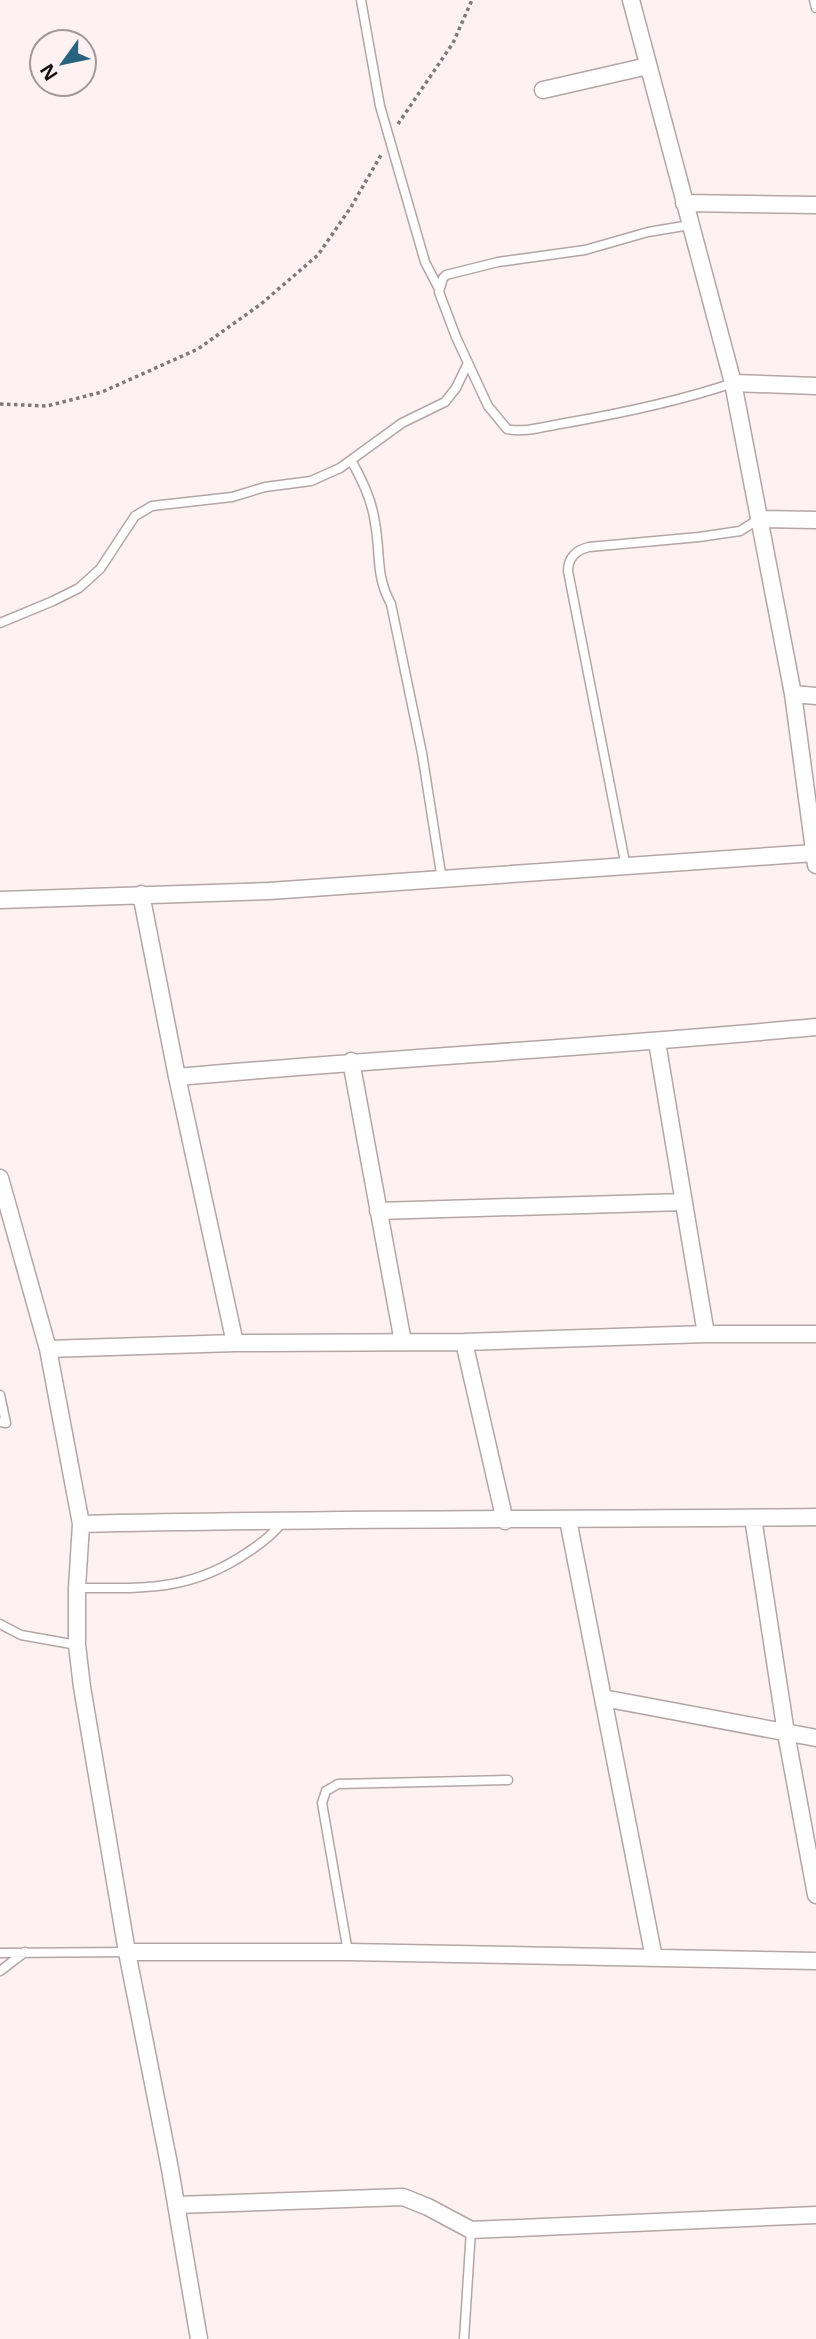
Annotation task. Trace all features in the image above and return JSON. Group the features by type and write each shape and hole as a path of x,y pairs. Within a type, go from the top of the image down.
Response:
{"street":[{"path":"0,900 269,891 626,867 815,859 793,694 733,383 631,0"},
{"path":"543,90 648,66"},
{"path":"684,203 816,205"},
{"path":"733,383 816,386"},
{"path":"760,519 816,520"},
{"path":"793,694 816,696"},
{"path":"141,894 177,1077 235,1343"},
{"path":"177,1077 351,1061 657,1042 816,1027"},
{"path":"657,1042 706,1334"},
{"path":"351,1061 403,1342"},
{"path":"0,1178 48,1349 81,1524 76,1588 77,1645 84,1700 127,1952 199,2339"},
{"path":"378,1211 684,1202"},
{"path":"48,1349 235,1343 464,1342 706,1334 816,1334"},
{"path":"464,1342 505,1521"},
{"path":"81,1524 284,1519 505,1521 816,1517"},
{"path":"753,1518 786,1733 816,1895"},
{"path":"568,1520 654,1958"},
{"path":"603,1698 816,1738"},
{"path":"127,1952 348,1952 816,1961"},
{"path":"176,2204 403,2197 471,2230 816,2215"}],"lane":[{"path":"361,0 380,106 425,262 488,406 503,426 515,431 584,420 702,394 733,383"},
{"path":"814,0 816,8"},
{"path":"438,287 446,275 498,262 585,250 648,232 690,225"},
{"path":"0,623 66,595 90,579 108,558 128,524 144,510 161,505 215,501 328,475 402,423 445,402 457,388 468,363"},
{"path":"351,460 366,488 376,523 378,568 391,604 419,739 442,880"},
{"path":"626,867 568,571 569,561 577,551 589,547 740,531 760,519"},
{"path":"0,1395 6,1423 0,1422"},
{"path":"76,1588 166,1586 196,1580 234,1562 272,1535 284,1519"},
{"path":"0,1624 21,1635 77,1645"},
{"path":"348,1952 322,1803 326,1791 338,1784 508,1780"},
{"path":"0,1971 24,1952"},
{"path":"0,1953 127,1952"},
{"path":"464,2339 471,2230"}],"path":[{"path":"0,404 47,406 102,392 198,349 261,304 318,255 351,207 405,112 453,43 472,0"}]}
